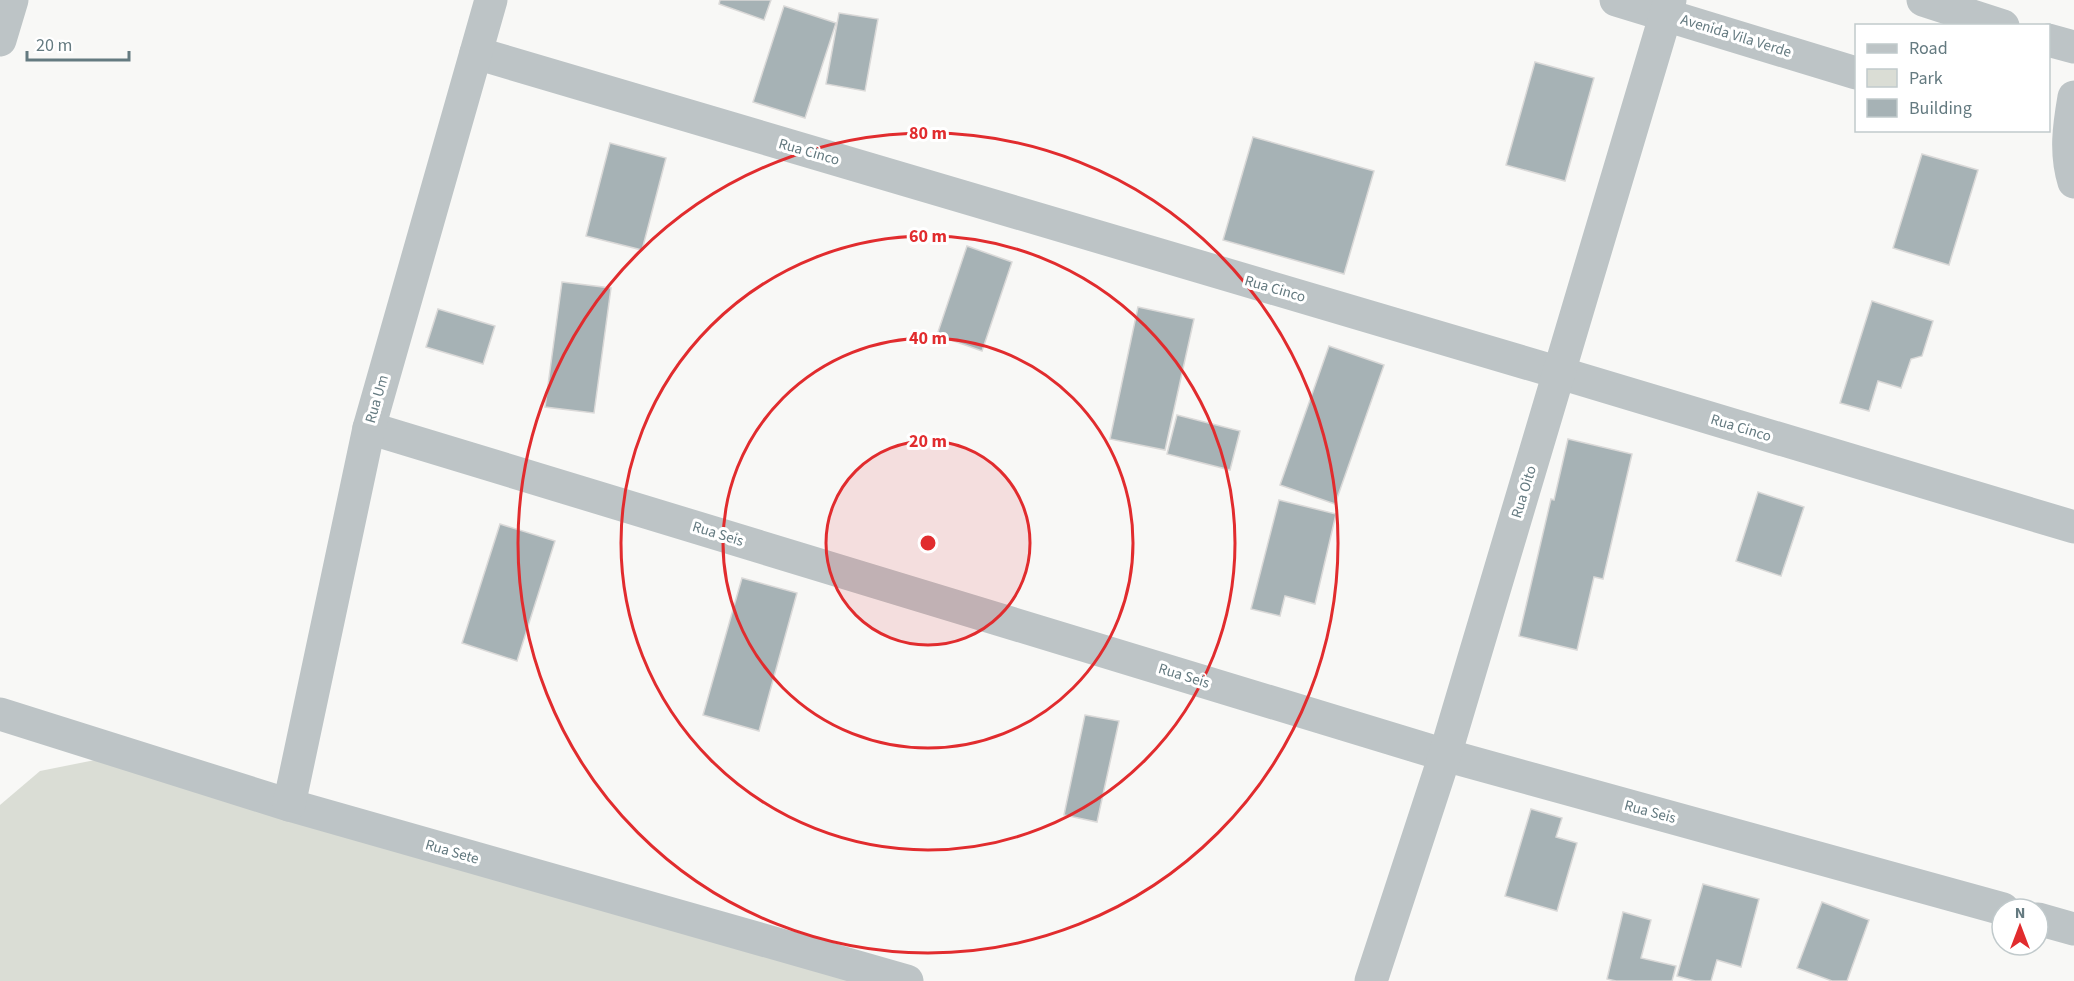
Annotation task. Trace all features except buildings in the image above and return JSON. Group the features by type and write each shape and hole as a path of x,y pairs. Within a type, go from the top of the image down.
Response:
{"street":[{"path":"0,40 12,0"},
{"name":"Rua Um","path":"289,805 369,428 491,0"},
{"name":"Avenida Vila Verde","path":"1616,0 1667,7 1855,72"},
{"path":"1923,0 1996,24"},
{"name":"Rua Oito","path":"1371,981 1445,755 1667,7"},
{"path":"2050,40 2074,47"},
{"name":"Rua Cinco","path":"476,53 2074,527"},
{"path":"2074,96 2058,132 2074,182"},
{"name":"Rua Seis","path":"369,428 1445,755 1990,906"},
{"name":"Rua Sete","path":"0,714 289,805 907,981"},
{"path":"2050,922 2074,929"}],"green space":[{"path":"100,759 850,981 0,981 0,805 40,771"}]}
